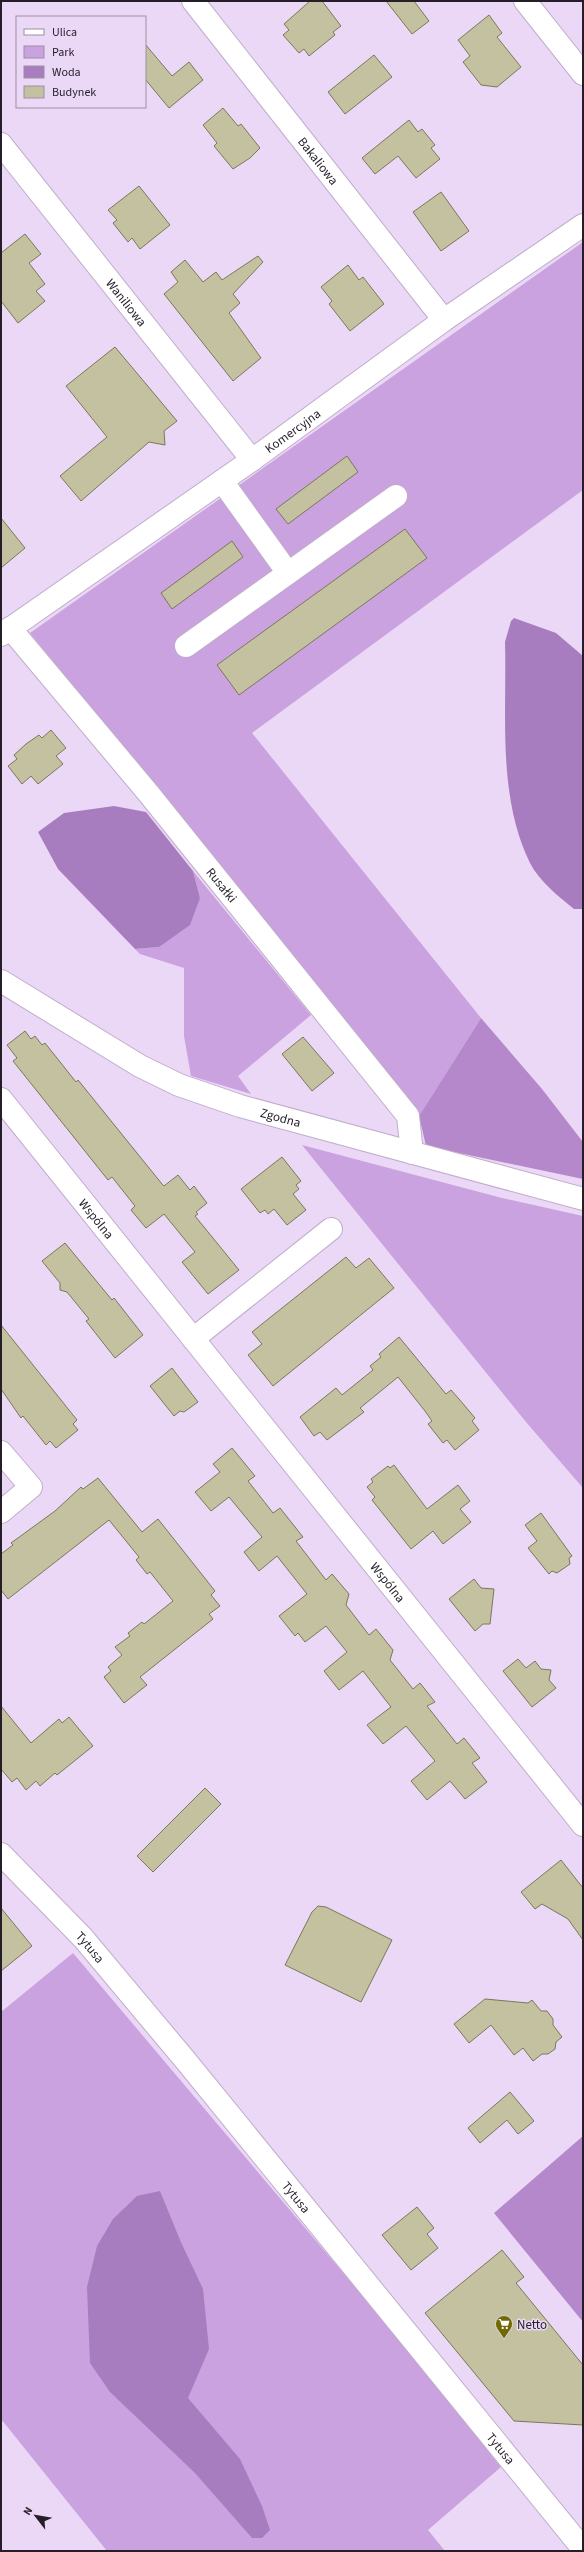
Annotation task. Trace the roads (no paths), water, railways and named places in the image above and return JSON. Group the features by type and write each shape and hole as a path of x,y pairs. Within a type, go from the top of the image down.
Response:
{"street":[{"name":"Bakaliowa","path":"192,1 444,320"},
{"path":"525,1 583,74"},
{"name":"Waniliowa","path":"1,144 252,460"},
{"name":"Komercyjna","path":"6,631 252,460 444,320 583,225"},
{"path":"222,481 288,573"},
{"path":"186,646 396,496"},
{"name":"Rusałki","path":"6,631 149,794 408,1116 412,1153"},
{"name":"Zgodna","path":"1,981 140,1066 179,1085 240,1106 583,1199"},
{"name":"Wspólna","path":"1,1098 583,1826"},
{"path":"193,1339 331,1229"},
{"path":"1,1452 31,1487 1,1512"},
{"name":"Tytusa","path":"2,1856 84,1938 583,2549"}],"water":[{"path":"514,618 556,633 583,656 583,909 574,909 550,888 534,870 520,837 512,810 506,754 505,642 511,621"},
{"path":"114,806 146,812 193,871 200,898 190,925 159,947 135,949 58,869 38,832 64,813"},
{"path":"160,2191 180,2240 203,2289 209,2349 188,2398 240,2459 262,2506 270,2530 262,2538 252,2538 195,2473 110,2392 90,2363 87,2287 97,2246 113,2219 137,2196"}],"place":[{"name":"Netto","path":"504,2339"}]}
